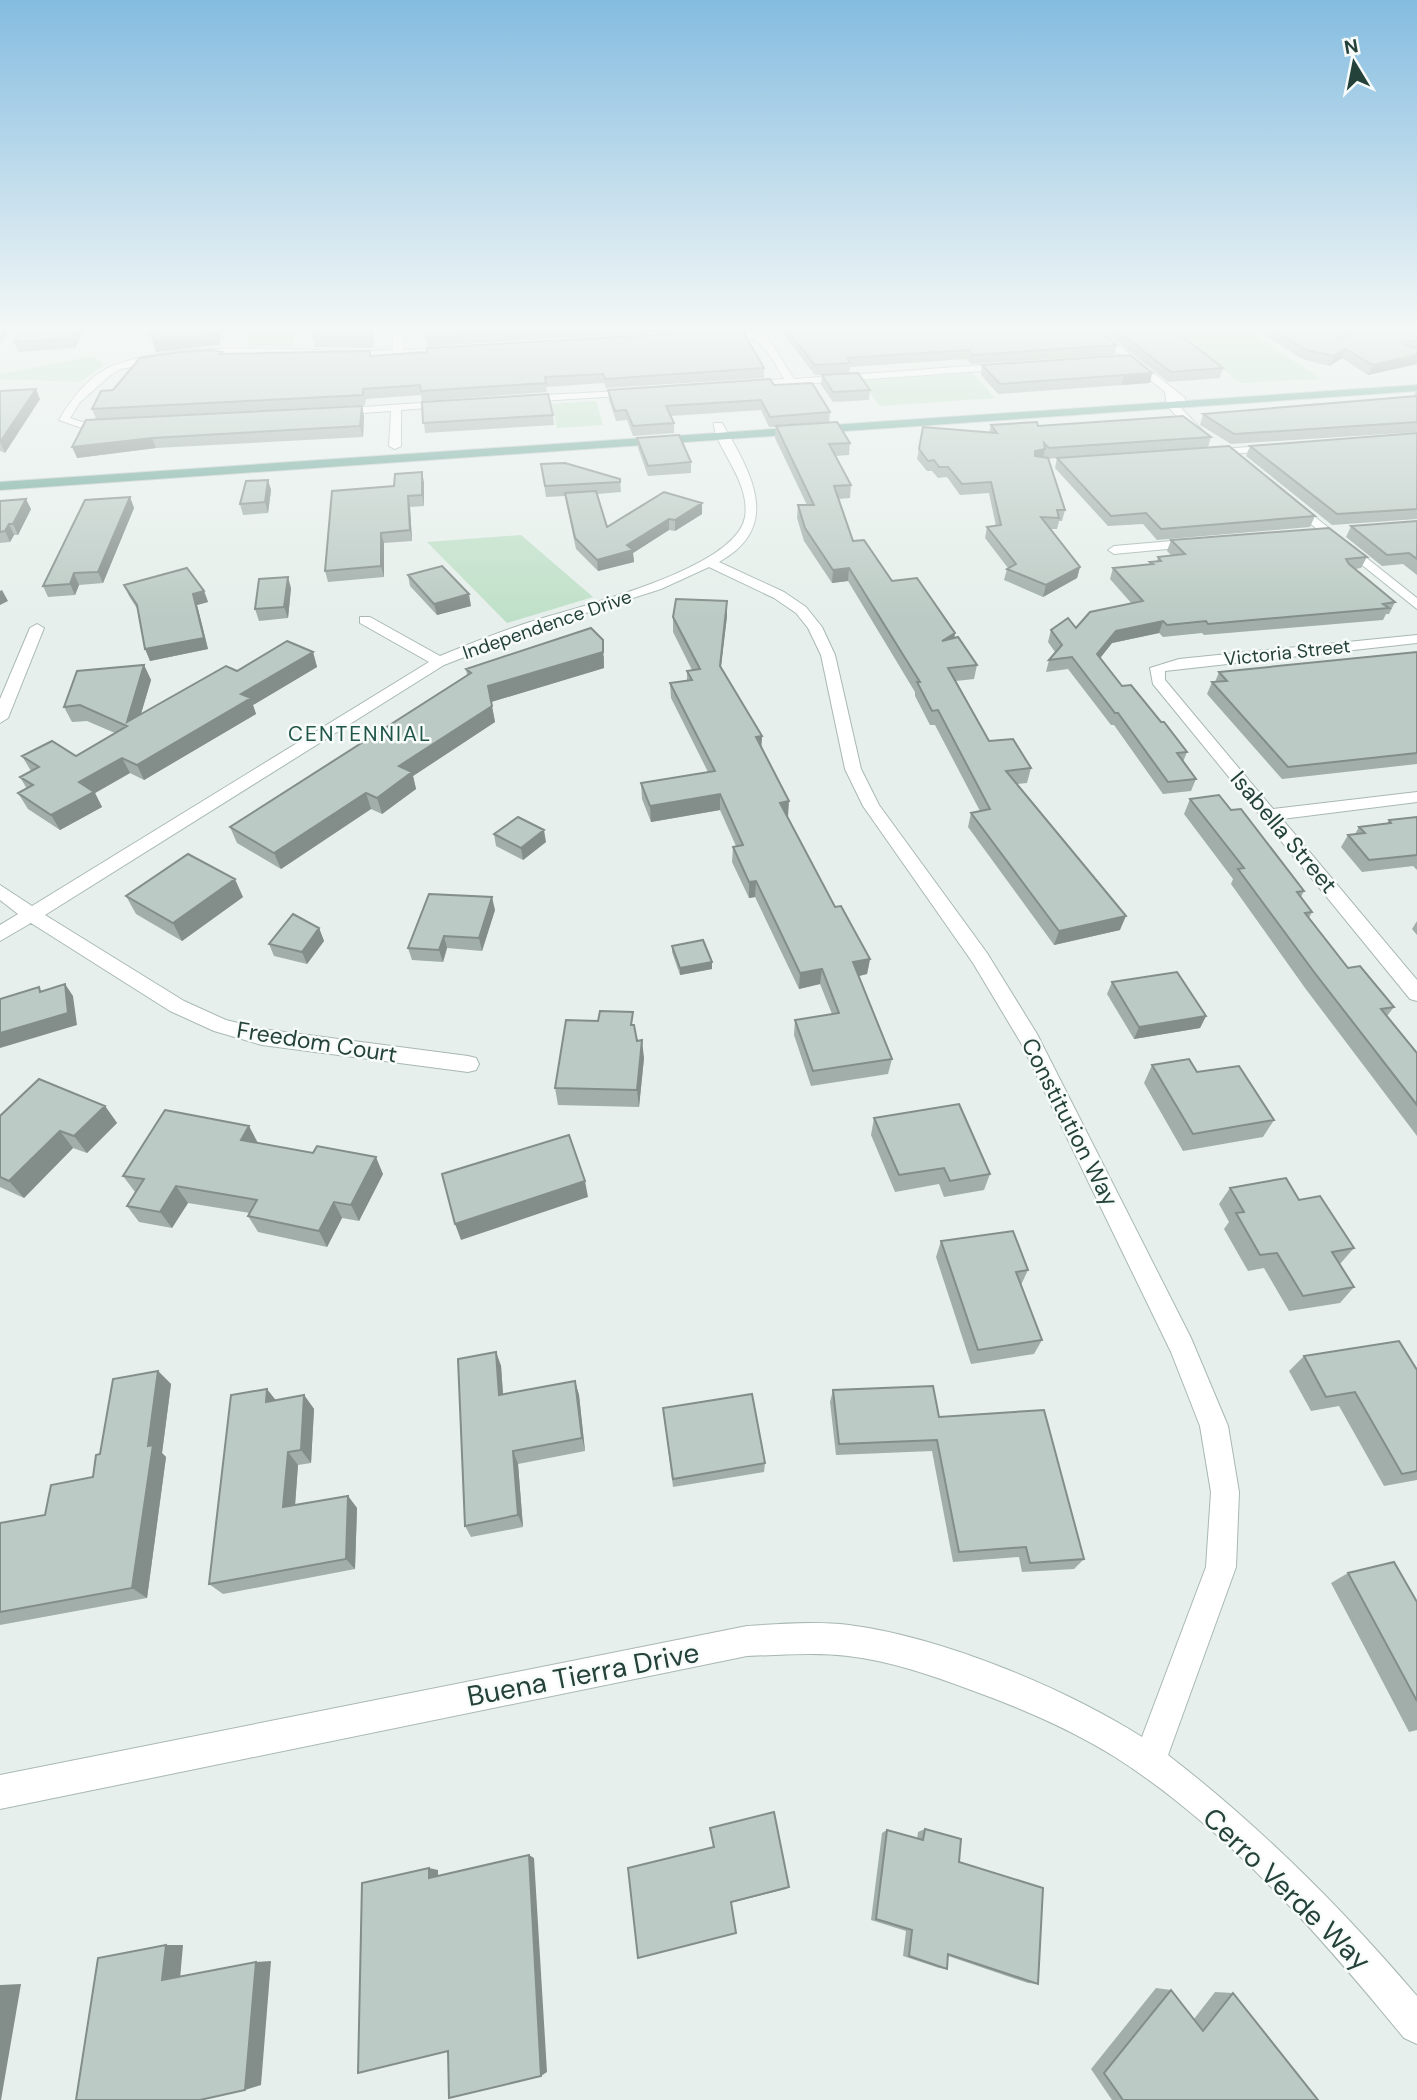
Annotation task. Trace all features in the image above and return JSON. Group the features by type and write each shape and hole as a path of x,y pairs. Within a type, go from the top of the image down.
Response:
{"main road":[{"path":"0,486 808,424"},
{"path":"0,474 396,446 721,430"}],"street":[{"path":"79,424 97,424"},
{"path":"396,424 396,446"},
{"path":"1192,424 1205,439 1230,452 1250,468"},
{"name":"Independence Drive","path":"0,934 439,662 488,640 655,587 711,563 742,535 751,521 750,494 721,430"},
{"path":"1222,437 1230,452"},
{"path":"1189,454 1284,447"},
{"path":"1279,492 1417,606"},
{"path":"1301,534 1353,530"},
{"path":"1114,550 1208,542"},
{"name":"Constitution Way","path":"711,563 779,595 801,610 815,627 828,655 853,769 872,806 980,958 1030,1040 1182,1347 1214,1426 1225,1492 1222,1567 1149,1761"},
{"path":"365,620 439,662"},
{"path":"0,718 37,628"},
{"name":"Victoria Street","path":"1157,668 1179,663 1417,639"},
{"name":"Isabella Street","path":"1157,668 1158,681 1417,994"},
{"path":"1270,815 1417,797"},
{"name":"Freedom Court","path":"0,891 29,914 177,1006 220,1026 262,1037 468,1064"},
{"name":"Buena Tierra Drive","path":"0,1792 760,1641 834,1639 923,1657 1011,1688 1090,1726 1149,1761"},
{"name":"Cerro Verde Way","path":"1149,1761 1248,1843 1355,1950 1417,2025"}],"green space":[{"path":"556,424 603,425 557,428"},
{"path":"521,535 593,597 507,623 427,542"}],"building":[{"path":"0,424 12,424 0,442"},
{"path":"84,424 360,424 152,438 72,447"},
{"path":"838,424 850,443 829,444 851,485 834,486 853,541 864,540 892,581 917,578 955,633 942,641 958,637 977,665 948,668 989,741 1013,739 1031,768 1006,771 1126,916 1059,931 971,813 990,809 938,710 932,711 917,682 920,682 849,568 833,570 805,528 798,505 814,505 776,426"},
{"path":"1194,424 1211,437 1049,448 1044,443 1045,449 1035,451 1035,456 1048,458 1065,510 1057,510 1059,518 1041,517 1080,567 1046,585 1007,569 1016,564 987,527 1001,525 991,482 962,484 948,467 939,467 934,460 928,461 919,449 923,427 997,433 991,425"},
{"path":"1218,424 1386,424 1234,434"},
{"path":"1417,433 1417,509 1337,514 1250,446"},
{"path":"679,435 691,462 648,466 637,438"},
{"path":"1229,446 1315,516 1161,529 1146,513 1111,516 1057,458"},
{"path":"565,463 620,479 620,482 545,486 541,464"},
{"path":"422,472 422,495 408,496 410,530 381,533 381,566 325,571 332,491 394,486 395,474"},
{"path":"268,480 265,502 240,504 246,481"},
{"path":"596,491 607,527 664,492 702,503 675,520 669,519 627,545 633,550 597,560 575,538 565,493"},
{"path":"130,497 98,572 74,573 70,584 43,586 85,500"},
{"path":"26,499 13,524 0,532 0,501"},
{"path":"1417,521 1417,559 1409,553 1387,555 1351,526"},
{"path":"1329,528 1367,557 1346,559 1395,602 1383,604 1389,608 1208,624 1206,621 1167,625 1163,621 1116,631 1097,654 1122,686 1131,685 1161,722 1164,722 1187,752 1177,753 1196,779 1168,782 1118,713 1115,713 1072,657 1049,660 1062,645 1051,630 1068,618 1076,628 1090,612 1143,601 1113,568 1153,564 1150,562 1161,561 1158,557 1185,554 1171,540"},
{"path":"442,566 469,594 434,604 408,575"},
{"path":"187,568 204,591 193,594 204,638 145,649 137,605 124,585"},
{"path":"288,577 284,607 255,609 259,579"},
{"path":"676,599 727,601 720,666 762,736 756,737 789,801 780,803 835,907 841,906 870,959 853,962 892,1059 813,1071 795,1020 839,1013 822,969 800,973 756,881 749,882 733,847 743,845 720,794 650,806 641,783 715,771 670,683 692,680 687,671 700,669 673,617"},
{"path":"591,628 603,640 603,652 488,686 492,706 399,766 412,772 377,798 366,793 274,853 230,827 471,673 466,669"},
{"path":"287,641 313,652 241,694 251,698 137,765 122,758 79,782 94,792 51,815 18,793 33,785 20,777 39,767 22,756 52,741 76,756 127,726 80,705 64,707 77,671 144,665 127,722 226,666 237,671"},
{"path":"1417,652 1417,753 1288,767 1212,682 1227,681 1219,672"},
{"path":"1219,795 1231,810 1241,809 1304,891 1297,892 1312,912 1305,913 1348,968 1360,966 1394,1007 1381,1009 1417,1053 1417,1105 1314,972 1238,869 1244,868 1190,799"},
{"path":"518,817 544,830 521,848 494,834"},
{"path":"1417,817 1417,855 1369,860 1348,835 1365,833 1359,827"},
{"path":"188,854 235,879 173,923 126,896"},
{"path":"429,894 492,897 479,938 444,936 439,950 408,948"},
{"path":"293,914 319,928 302,952 269,944"},
{"path":"703,940 712,962 680,968 672,946"},
{"path":"1177,972 1206,1016 1139,1027 1112,982"},
{"path":"65,984 68,1013 0,1033 0,999 39,987 40,992"},
{"path":"600,1011 633,1012 631,1025 634,1025 637,1041 642,1040 637,1090 555,1088 566,1020 598,1021"},
{"path":"1189,1059 1197,1072 1239,1066 1274,1120 1193,1134 1152,1065"},
{"path":"39,1079 105,1106 74,1136 60,1131 9,1181 0,1177 0,1116"},
{"path":"959,1104 990,1174 950,1181 944,1168 899,1175 874,1118"},
{"path":"165,1110 249,1126 241,1140 313,1153 317,1146 376,1157 351,1205 334,1202 319,1231 248,1216 257,1200 176,1186 160,1212 127,1206 144,1179 123,1176"},
{"path":"569,1135 585,1181 455,1224 442,1174"},
{"path":"1286,1178 1299,1200 1320,1196 1354,1248 1332,1252 1354,1287 1303,1296 1277,1253 1260,1255 1236,1213 1244,1212 1230,1188"},
{"path":"1013,1231 1028,1270 1016,1272 1042,1340 978,1350 941,1241"},
{"path":"1399,1341 1417,1370 1417,1471 1402,1474 1355,1392 1326,1397 1304,1356"},
{"path":"496,1352 499,1395 575,1381 582,1438 513,1451 518,1515 465,1526 458,1359"},
{"path":"158,1371 148,1446 153,1445 132,1588 0,1612 0,1523 45,1515 51,1485 93,1477 96,1455 100,1454 113,1379"},
{"path":"933,1386 939,1417 1044,1410 1084,1559 1030,1563 1026,1547 959,1552 937,1440 839,1444 833,1390"},
{"path":"267,1389 266,1402 304,1395 301,1450 288,1452 283,1507 348,1496 346,1559 209,1584 231,1395"},
{"path":"752,1394 765,1463 673,1479 663,1408"},
{"path":"1394,1562 1417,1602 1417,1701 1348,1573"},
{"path":"774,1812 789,1887 731,1902 736,1933 638,1958 628,1868 714,1847 710,1828"},
{"path":"925,1829 961,1839 959,1862 1043,1888 1038,1984 948,1954 947,1969 909,1956 912,1930 876,1919 887,1830 923,1840"},
{"path":"529,1855 541,2076 449,2098 448,2051 358,2073 362,1883 429,1868 429,1878"},
{"path":"166,1945 162,1980 256,1962 245,2090 200,2100 76,2100 98,1958"},
{"path":"1171,1990 1203,2031 1233,1993 1318,2100 1123,2100 1104,2073"}],"district":[{"name":"CENTENNIAL","path":"360,734"}]}
